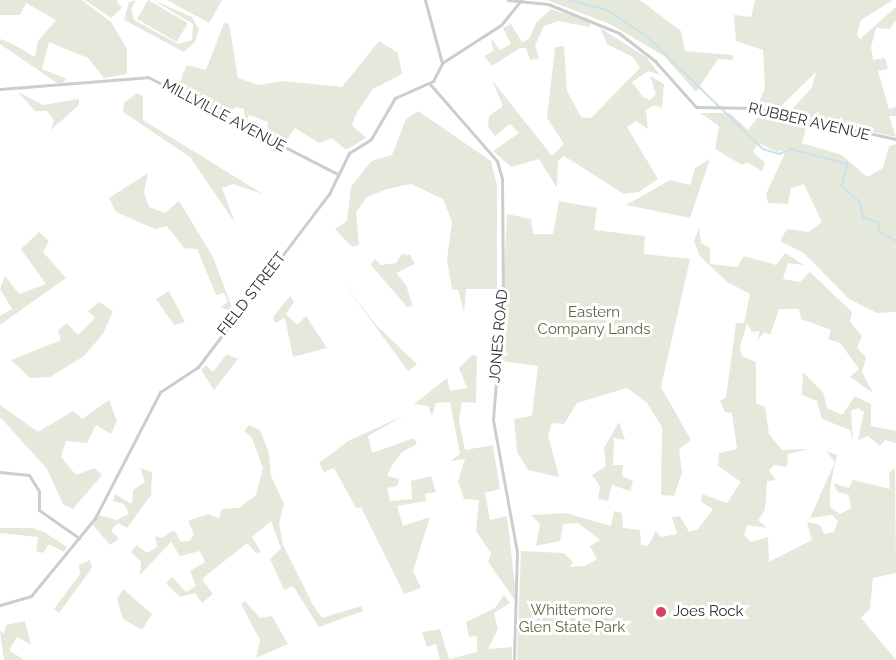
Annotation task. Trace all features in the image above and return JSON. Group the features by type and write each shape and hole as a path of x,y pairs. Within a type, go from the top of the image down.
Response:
{"street":[{"path":"425,0 442,63"},
{"name":"RUBBER AVENUE","path":"508,0 548,4 619,33 655,61 696,107 718,110 757,108 896,139"},
{"path":"429,83 442,63 501,25 521,0"},
{"name":"MILLVILLE AVENUE","path":"0,89 148,77 336,173"},
{"name":"FIELD STREET","path":"0,605 31,596 79,538 107,500 160,392 198,367 329,194 336,173 349,153 371,139 395,98 429,83"},
{"name":"JONES ROAD","path":"429,83 497,160 502,178 503,287 493,420 517,552 519,614 514,660"},
{"path":"0,472 29,475 39,491 39,510 79,538"}],"green space":[{"path":"0,0 82,0 111,22 127,49 127,74 104,78 88,58 49,42 42,69 67,79 60,85 0,44 0,39 35,57 38,41 56,20 26,3 20,15 0,15"},
{"path":"85,0 116,0 122,8 111,18"},
{"path":"136,0 131,9 134,20 178,44 192,40 193,24 153,0 192,17 199,29 195,42 184,52 124,20 129,2"},
{"path":"148,0 188,23 177,42 137,19"},
{"path":"167,0 222,0 209,23"},
{"path":"547,0 640,0 681,31 685,51 733,55 733,60 718,59 696,92 664,56 610,24"},
{"path":"755,0 893,0 861,20 857,35 860,39 896,7 896,20 890,29 876,28 871,47 873,60 885,58 888,69 878,71 889,109 896,107 896,116 889,116 896,137 789,113 812,87 816,72 777,110 758,105 765,88 763,50 736,41 734,15 751,17"},
{"path":"551,9 590,22 590,27 558,21 544,26 535,45 539,59 530,60 526,48 520,48 492,66 484,56 493,51 491,38 500,50 511,44 503,28 511,24 522,42 529,39 536,23"},
{"path":"224,23 229,24 238,78 258,85 283,81 342,87 379,41 398,53 402,74 373,89 356,114 352,125 366,138 346,150 332,138 319,143 295,128 284,144 266,135 268,122 249,115 245,125 244,109 235,107 227,116 178,85 187,65 206,70"},
{"path":"600,28 646,57 660,75 648,71 632,82 643,97 650,100 656,94 650,76 664,84 662,108 654,105 646,110 648,129 636,121 627,127 658,179 639,192 624,194 564,156 558,161 557,188 539,159 511,167 493,151 519,133 510,124 495,136 488,127 489,116 503,106 492,80 552,156 564,144 547,118 555,47 564,46 567,91 581,117 591,118 640,68 633,57 607,44"},
{"path":"18,92 43,105 79,99 79,105 51,130 54,120 47,111 35,111"},
{"path":"137,93 143,96 143,120 263,194 233,184 222,188 235,223 190,157 123,112 124,103"},
{"path":"418,111 491,161 497,186 497,289 466,289 464,312 458,289 452,290 447,260 452,222 443,199 411,184 387,189 367,197 356,212 359,245 352,247 335,229 347,221 351,187 371,161 392,155 406,119"},
{"path":"762,112 807,125 802,143 842,155 867,177 883,168 889,146 896,144 896,312 877,313 849,299 804,253 780,241 787,229 809,232 822,222 804,184 791,188 788,204 768,203 766,194 787,149 777,152 758,143 753,152 765,163 762,171 747,162 742,165 715,149 719,126 700,113 730,113 748,130"},
{"path":"710,159 690,218 626,205 670,180 690,185 695,168"},
{"path":"148,173 144,192 149,207 165,213 179,201 213,257 234,313 221,307 228,302 224,293 216,295 197,249 184,248 167,226 155,229 116,212 109,198"},
{"name":"Eastern Company Lands","path":"559,201 597,208 594,230 645,236 644,254 690,259 661,387 691,440 679,449 682,473 674,496 661,495 662,427 647,403 627,388 577,403 564,424 552,423 548,435 559,477 528,470 517,452 514,419 532,416 538,366 500,361 507,214 531,219 533,234 553,234"},
{"name":"Whittemore Glen State Park","path":"699,228 701,243 710,248 710,264 737,267 744,256 776,265 785,253 804,265 788,263 783,279 800,282 810,272 852,312 850,322 862,336 857,348 866,357 862,372 873,393 850,377 859,369 840,343 828,339 831,330 801,319 799,309 779,309 770,335 764,332 757,341 760,331 752,332 747,323 740,347 742,356 756,362 756,403 765,407 769,434 782,450 809,449 788,454 787,467 774,465 769,471 776,480 767,481 765,510 758,520 767,528 747,525 744,535 751,542 768,537 769,562 812,540 807,522 820,525 824,534 834,532 838,521 832,515 810,518 835,462 826,451 837,455 830,487 830,507 840,514 851,508 849,495 838,492 833,483 849,488 853,480 890,489 889,472 895,468 896,573 873,578 870,609 861,618 896,660 517,660 521,551 564,553 573,562 570,567 585,566 597,559 590,546 600,540 578,523 563,524 560,541 536,546 540,524 531,515 566,513 611,526 614,511 622,513 623,528 640,530 641,545 648,546 656,531 661,537 677,534 672,517 680,516 689,532 698,529 713,509 701,502 702,494 727,503 741,482 718,466 719,453 737,449 732,413 725,412 720,401 726,397 736,323 744,323 750,294 727,282 699,255 694,241"},
{"path":"39,232 49,241 43,252 66,278 0,325 0,316 12,309 0,289 5,276 19,294 46,284 21,249"},
{"path":"402,254 410,255 415,264 396,273 406,285 413,306 407,307 371,265 375,259 381,265 396,263"},
{"path":"340,278 376,325 417,364 408,371"},
{"path":"169,291 185,322 174,325 156,299"},
{"path":"290,296 294,302 286,314 297,325 306,316 327,348 293,357 285,318 275,323 273,317"},
{"path":"99,302 113,311 103,334 84,356 50,377 30,378 11,360 61,340 58,330 67,323 78,335 95,318 88,311"},
{"path":"227,354 238,359 214,390 201,370 206,365 213,372"},
{"path":"472,355 477,356 476,403 462,402 459,420 465,450 493,445 500,489 485,493 490,520 507,516 517,603 488,562 491,553 476,531 479,500 464,499 458,481 465,459 451,461 460,454 450,402 436,403 432,416 428,406 414,404 447,378 450,391 467,388 459,368"},
{"path":"803,372 823,392 827,408 842,415 855,396 871,404 871,426 896,431 896,443 885,440 880,446 868,436 858,440 864,412 858,408 851,411 853,441 850,430 822,419 817,401 802,395"},
{"path":"109,400 117,421 111,434 96,425 87,443 66,441 61,457 76,475 94,468 102,475 73,509 63,504 47,469 0,417 0,405 38,432 73,411 82,419"},
{"path":"405,415 368,436 372,453 414,438 417,444 402,452 391,467 387,476 399,479 397,486 387,488 390,501 412,499 411,481 431,476 436,492 425,494 426,501 397,506 403,526 430,517 413,571 421,588 404,594 361,507 356,508 334,468 324,472 319,463 348,441"},
{"path":"619,422 625,440 614,438 613,465 623,465 622,476 633,481 630,491 612,485 608,501 598,499 600,486 592,475 606,466 604,448"},
{"path":"249,425 260,430 269,453 271,476 284,504 279,523 283,545 313,605 322,618 361,606 363,611 319,627 293,586 284,590 270,559 281,548 271,521 252,537 261,552 256,553 247,543 202,579 213,594 202,603 195,593 180,597 166,583 172,577 186,592 196,586 190,571 205,562 200,551 180,556 171,542 140,575 141,562 131,552 137,545 147,553 157,547 155,536 162,538 174,530 181,542 190,541 194,534 188,521 208,514 219,518 222,509 239,508 256,495 263,468 252,438 244,431"},
{"path":"140,468 152,472 151,495 127,528 118,523 111,530 119,539 110,545 93,525 99,515 116,520 129,514 124,504 113,501 115,494 132,504 133,490 145,482"},
{"path":"0,528 33,528 44,532 67,547 64,552 49,544 43,553 36,551 38,537 0,533"},
{"path":"90,560 92,568 59,613 54,609 80,574 79,565"},
{"path":"123,589 152,614 142,630 123,619 117,599"},
{"path":"504,595 510,603 494,613 498,629 488,649 512,647 512,660 440,660 436,644 427,647 422,632 440,629 449,659 477,652 477,636 469,637 466,622 495,608"},
{"path":"245,601 260,618 272,616 288,644 256,658 260,640 241,604"},
{"path":"25,621 31,645 17,637 9,650 24,660 4,660 0,631 4,634 6,625"}],"waterway":[{"path":"570,0 607,10 647,36 763,149 779,154 791,149 848,164 842,186 860,202 864,218 878,222 880,232 896,241"}],"place":[{"name":"Joes Rock","path":"661,612"}]}
